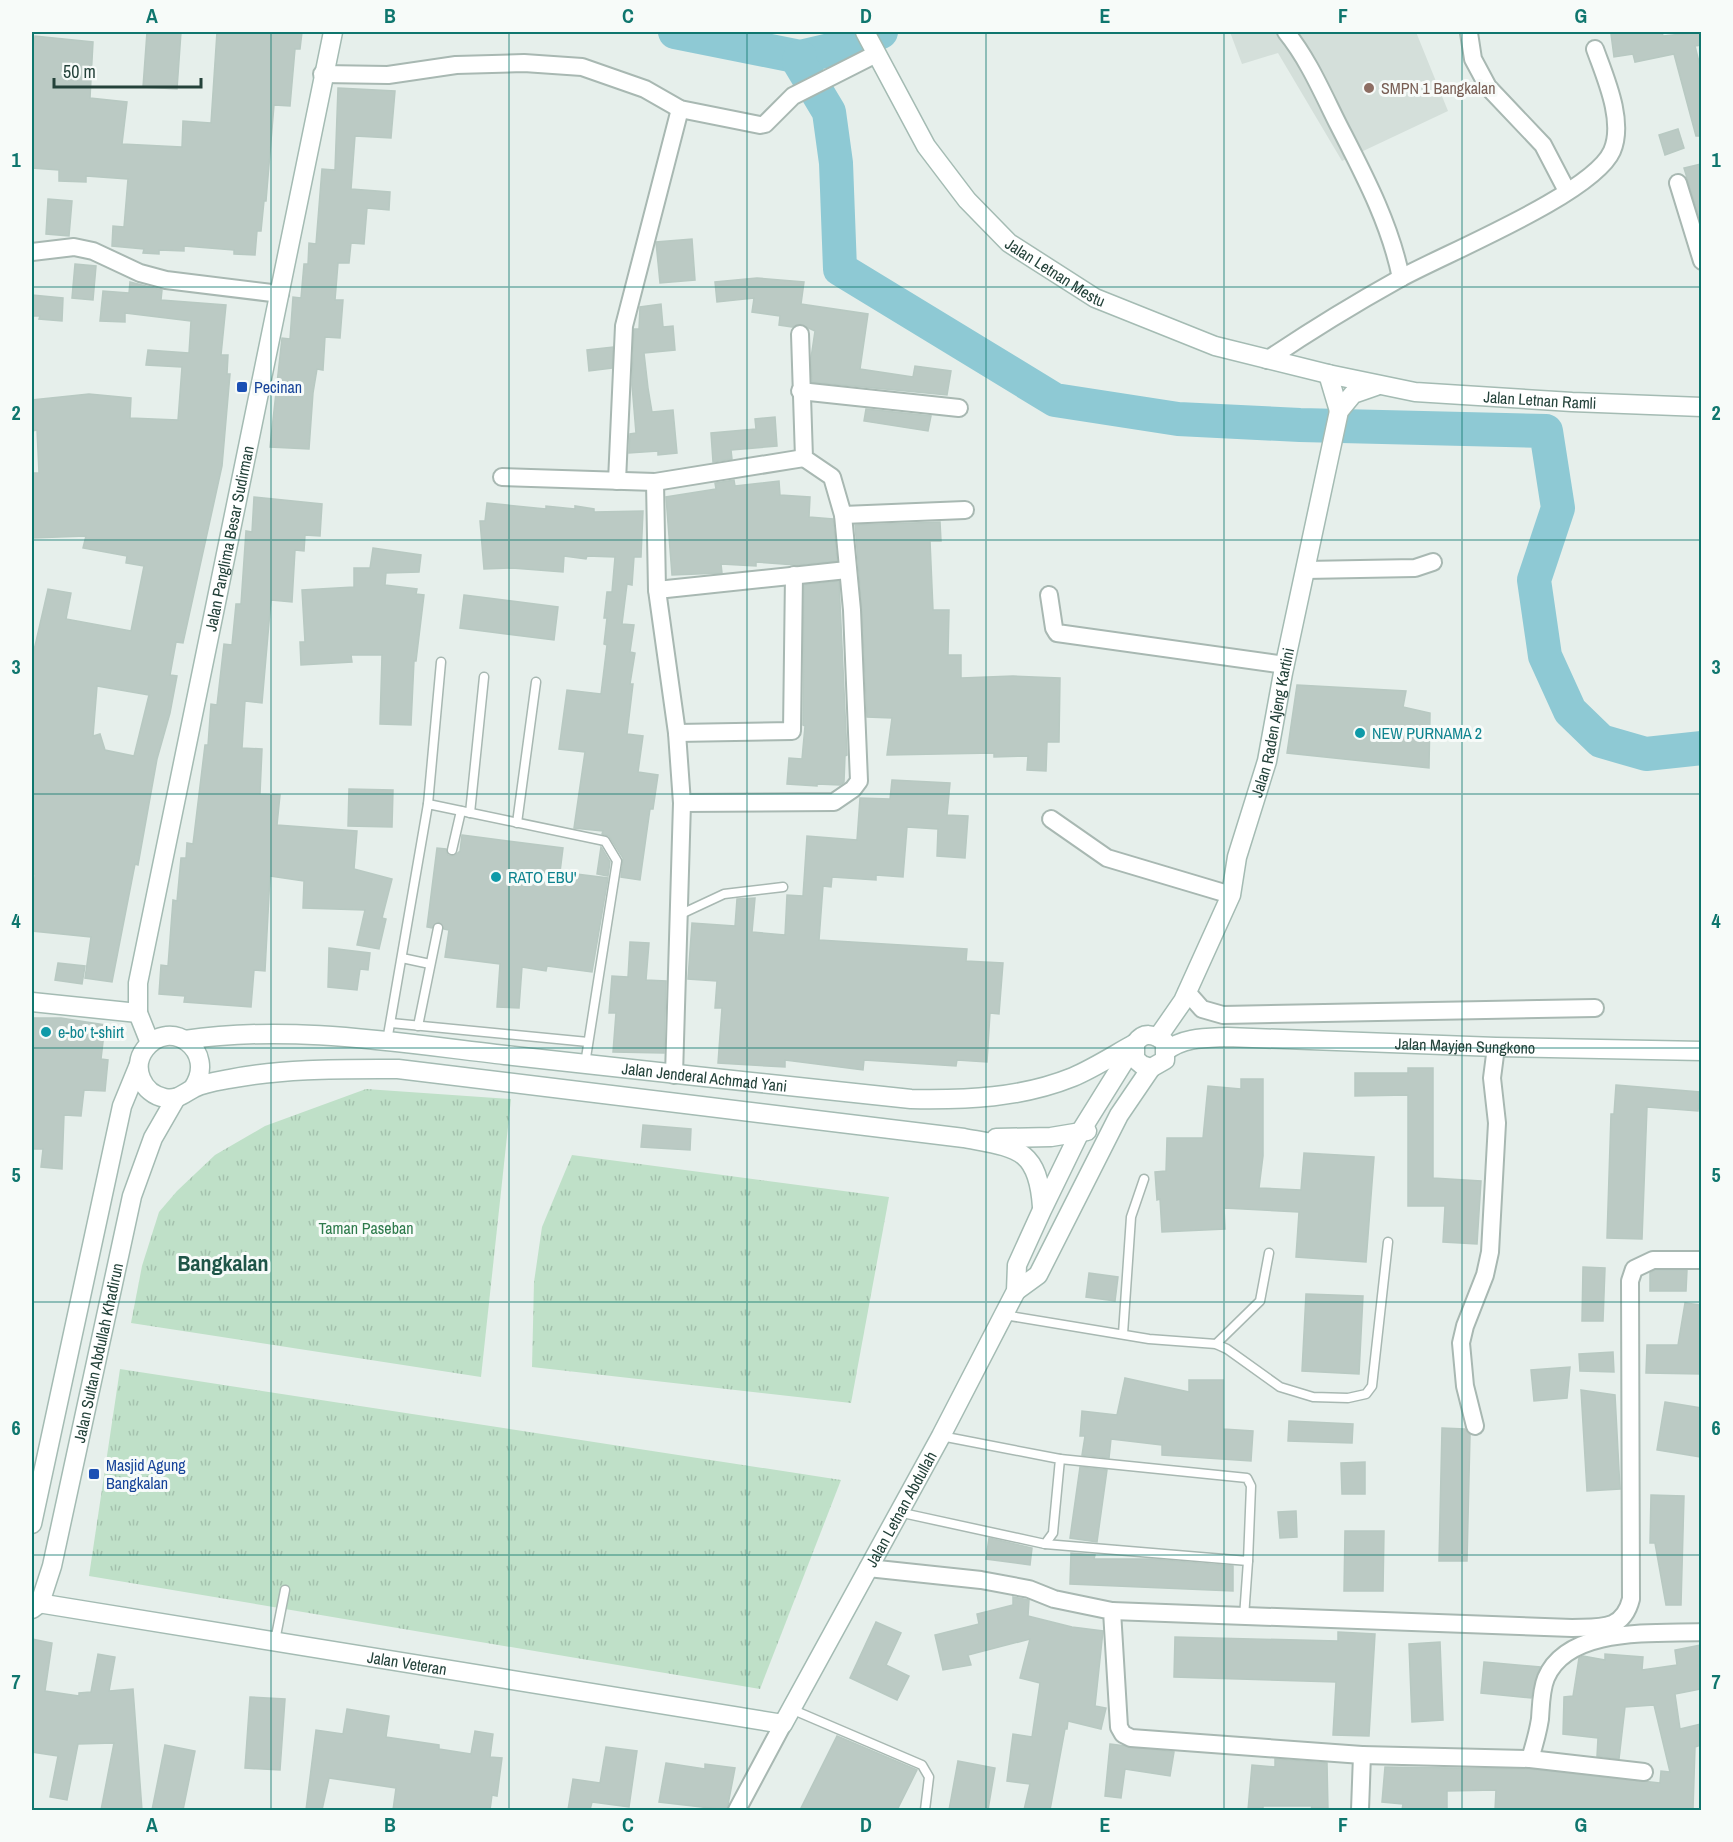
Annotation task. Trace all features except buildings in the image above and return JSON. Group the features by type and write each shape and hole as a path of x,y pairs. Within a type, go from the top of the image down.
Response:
{"street":[{"name":"Jalan Panglima Besar Sudirman","path":"150,1044 138,1013 138,983 280,294 322,74 333,32"},
{"name":"Jalan Letnan Mestu","path":"866,32 926,146 967,200 1009,243 1095,298 1215,346 1328,374"},
{"path":"1286,32 1299,48 1392,238 1401,278"},
{"path":"1468,33 1473,59 1488,87 1543,145 1566,191"},
{"path":"1267,360 1401,278 1496,233 1597,170 1612,151 1616,133 1612,98 1595,49"},
{"path":"322,74 388,75 456,65 524,63 582,67 645,89 680,109 760,125 793,96 826,80 875,51"},
{"path":"616,481 624,326 680,109"},
{"path":"1678,183 1701,261"},
{"path":"32,252 74,247 93,251 140,273 166,280 280,294"},
{"path":"800,334 800,391 804,458"},
{"path":"1328,374 1339,413"},
{"name":"Jalan Letnan Ramli","path":"1328,374 1415,392 1701,407"},
{"path":"1339,413 1353,394 1378,385"},
{"path":"800,391 959,408"},
{"name":"Jalan Raden Ajeng Kartini","path":"1162,1044 1231,895 1237,857 1267,761 1285,665 1339,413"},
{"path":"502,477 655,482 804,458 832,477 843,515 852,610 857,709 857,784 834,802 682,803"},
{"path":"655,482 657,590 677,733 682,803 674,1075"},
{"path":"843,515 965,510"},
{"path":"1305,570 1415,568 1433,562"},
{"path":"657,590 847,570"},
{"path":"677,733 792,730 794,575"},
{"path":"1049,595 1054,628 1057,633 1285,665"},
{"path":"1052,819 1107,858 1231,895"},
{"path":"1187,992 1202,1009 1223,1015 1595,1008"},
{"path":"32,1002 138,1013"},
{"name":"Jalan Jenderal Achmad Yani","path":"185,1040 234,1033 262,1033 387,1042 911,1099 990,1098 1022,1093 1074,1077 1135,1044"},
{"path":"1148,1035 1162,1044 1165,1060 1151,1068 1142,1065 1135,1059 1135,1044 1148,1035"},
{"path":"167,1036 185,1040 193,1046 201,1062 199,1080 194,1088 176,1098 159,1097 150,1092 140,1078 138,1067 144,1050 150,1044 167,1036"},
{"name":"Jalan Mayjen Sungkono","path":"1162,1044 1173,1045 1193,1039 1227,1037 1496,1047 1701,1051"},
{"name":"Jalan Letnan Abdullah","path":"787,1717 941,1436 1004,1315 1016,1291 1017,1265 1079,1134 1135,1044"},
{"path":"1475,1426 1465,1386 1461,1344 1464,1326 1485,1275 1490,1252 1497,1123 1492,1078 1496,1047"},
{"name":"Jalan Sultan Abdullah Khadirun","path":"32,1524 122,1106 138,1067"},
{"name":"Jalan Letnan Abdullah","path":"1016,1291 1038,1275 1119,1115 1151,1068"},
{"name":"Jalan Jenderal Achmad Yani","path":"194,1088 252,1075 338,1069 398,1069 964,1138"},
{"name":"Jalan Sultan Abdullah Khadirun","path":"34,1605 52,1566 142,1162 176,1098"},
{"path":"964,1138 1014,1139 1079,1134 1100,1127 1119,1115"},
{"path":"964,1138 1017,1150 1030,1160 1040,1182 1042,1210"},
{"path":"868,1568 981,1580 1029,1589 1054,1599 1112,1611 1572,1628 1601,1627 1617,1622 1627,1613 1631,1599 1630,1281 1634,1269 1653,1260 1701,1260"},
{"path":"76,1319 104,1325"},
{"name":"Jalan Veteran","path":"34,1605 787,1717"},
{"path":"1112,1611 1119,1727 1131,1738 1362,1755 1530,1760 1644,1772"},
{"path":"1530,1760 1545,1679 1555,1662 1568,1651 1586,1642 1608,1638 1701,1632"},
{"path":"737,1810 787,1717"},
{"path":"1360,1810 1362,1755"}],"lane":[{"path":"387,1042 428,804 441,662"},
{"path":"452,850 466,812 484,677"},
{"path":"517,823 536,682"},
{"path":"428,804 606,842 617,861 585,1064"},
{"path":"678,915 724,894 783,887"},
{"path":"418,1026 438,928"},
{"path":"402,958 430,964"},
{"path":"391,1023 588,1042"},
{"path":"1123,1335 1131,1217 1144,1179"},
{"path":"1004,1315 1123,1335 1216,1344 1280,1387 1313,1397 1348,1398 1366,1394 1372,1386 1388,1242"},
{"path":"1216,1344 1260,1301 1269,1252"},
{"path":"941,1436 1060,1459 1247,1478 1251,1486 1244,1617"},
{"path":"1045,1544 1053,1533 1060,1459"},
{"path":"898,1512 1045,1544 1248,1561"},
{"path":"275,1641 285,1590"},
{"path":"787,1717 922,1765 929,1777 925,1810"}],"shaded area":[{"name":"SMPN 1 Bangkalan","path":"1230,32 1416,32 1448,111 1342,161 1278,53 1242,64"}],"green space":[{"name":"Taman Paseban","path":"366,1089 511,1099 481,1377 131,1323 142,1266 159,1212 177,1191 215,1155 265,1126"},
{"path":"572,1155 889,1197 851,1403 532,1367 534,1282 542,1227"},
{"path":"120,1369 841,1480 760,1689 89,1576"}],"waterway":[{"path":"675,32 800,57 847,46 881,32"},
{"path":"800,57 799,62 829,112 836,163 840,269 1055,400 1178,419 1300,425 1546,431 1558,508 1534,580 1545,656 1570,711 1601,741 1646,754 1702,748"}],"place":[{"name":"SMPN 1 Bangkalan","path":"1369,88"},
{"name":"Pecinan","path":"242,387"},
{"name":"NEW PURNAMA 2","path":"1360,733"},
{"name":"RATO EBU'","path":"496,877"},
{"name":"e-bo' t-shirt","path":"46,1032"},
{"name":"Masjid Agung Bangkalan","path":"94,1474"}],"district":[{"name":"Bangkalan","path":"223,1263"}]}
